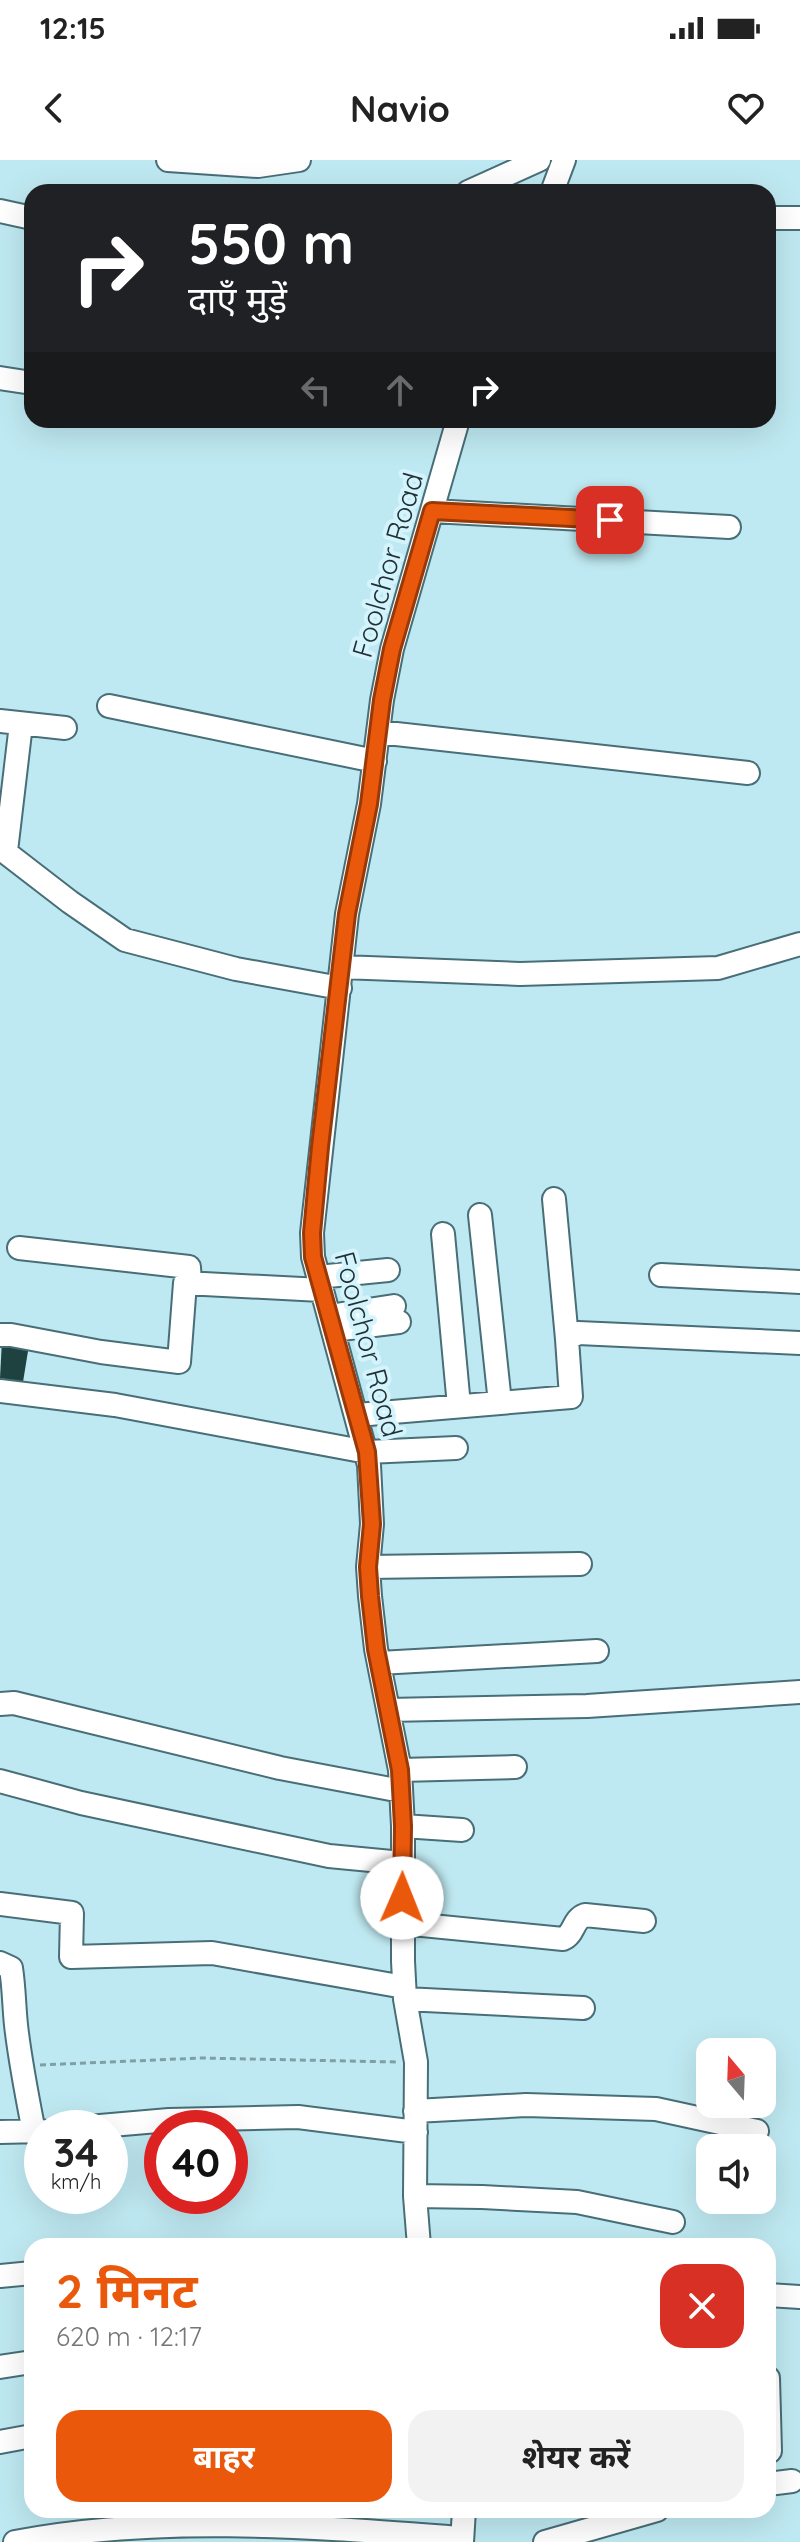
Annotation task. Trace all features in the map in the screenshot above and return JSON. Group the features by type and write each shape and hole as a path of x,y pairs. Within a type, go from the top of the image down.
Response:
{"street":[{"path":"168,160 258,166 299,160"},
{"path":"486,184 539,160"},
{"path":"555,184 564,160"},
{"path":"0,211 24,216"},
{"path":"776,218 800,218"},
{"path":"0,378 24,382"},
{"name":"Foolchor Road","path":"418,2238 415,2196 416,2062 404,1993 401,1781 379,1663 368,1567 372,1524 367,1452 313,1257 312,1233 347,914 369,804 392,649 456,428"},
{"path":"432,511 729,527"},
{"path":"109,706 375,761"},
{"path":"65,728 11,722 3,849 70,902 125,940 236,969 341,977 718,968 800,944"},
{"path":"378,732 748,773"},
{"path":"357,1415 571,1397 554,1199"},
{"path":"480,1215 500,1403"},
{"path":"443,1234 459,1406"},
{"path":"19,1248 189,1267 190,1283"},
{"path":"0,1335 179,1362 185,1283 320,1284 388,1270"},
{"path":"661,1275 800,1282"},
{"path":"331,1323 396,1314"},
{"path":"567,1339 578,1333 800,1343"},
{"path":"0,1391 115,1405 367,1452 456,1448"},
{"path":"368,1567 580,1564"},
{"path":"379,1663 597,1651"},
{"path":"388,1710 587,1706 800,1692"},
{"path":"0,1704 14,1703 280,1768 401,1781 515,1767"},
{"path":"2,1788 329,1856 402,1863"},
{"path":"403,1826 462,1830"},
{"path":"0,1904 72,1913 71,1957 212,1953 404,1993 583,2008"},
{"path":"402,1923 563,1939 569,1937 578,1919 585,1915 644,1921"},
{"path":"0,1963 11,1968 21,2066 33,2110"},
{"path":"128,2124 298,2117 416,2121 526,2105 656,2109 757,2131"},
{"path":"0,2132 24,2131"},
{"path":"415,2196 577,2202 673,2222"},
{"path":"0,2276 24,2274"},
{"path":"776,2296 800,2297"},
{"path":"0,2367 24,2363"},
{"path":"0,2442 24,2438"},
{"path":"776,2483 792,2481"},
{"path":"15,2542 60,2533 154,2527 325,2528 462,2540 463,2518"},
{"path":"545,2542 629,2518"}],"path":[{"path":"21,2066 201,2058 416,2062"}],"building":[{"path":"2,1340 29,1345 23,1382 0,1378"}],"route":[{"path":"402,1898 400,1770 376,1649 370,1596 368,1567 372,1524 369,1465 313,1257 312,1233 320,1147 347,914 369,804 382,700 392,649 432,511 610,520"}]}
